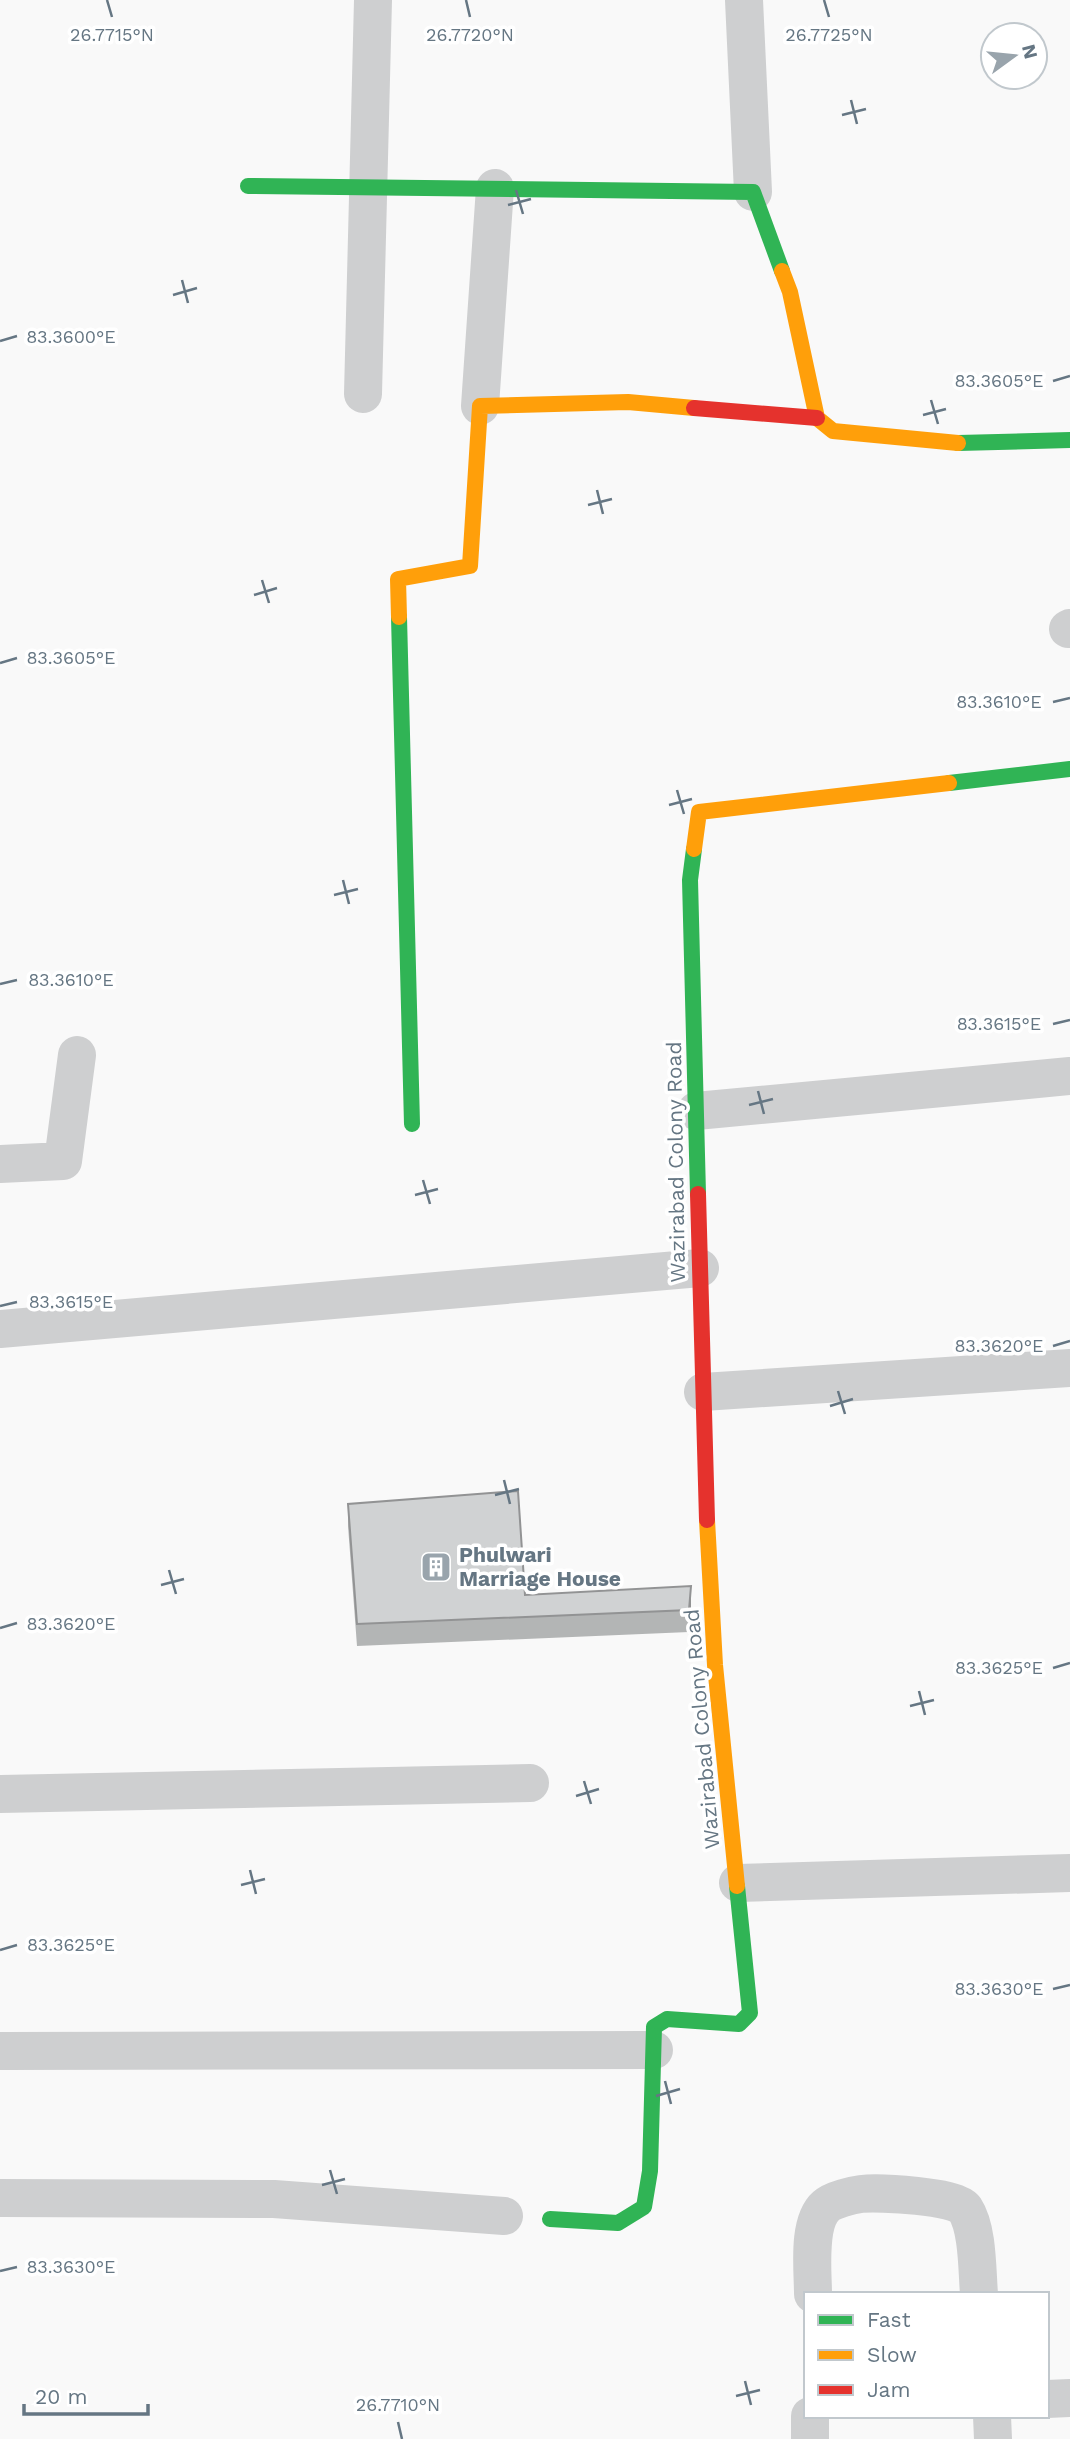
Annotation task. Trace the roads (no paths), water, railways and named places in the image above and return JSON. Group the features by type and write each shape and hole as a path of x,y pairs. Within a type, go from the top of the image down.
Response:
{"street":[{"path":"363,394 373,0"},
{"path":"744,0 753,192 790,292 817,418"},
{"path":"248,186 753,192"},
{"path":"412,1124 398,579 470,566 495,188"},
{"path":"480,405 628,402 817,418 833,431 951,443 1070,440"},
{"name":"Wazirabad Colony Road","path":"654,2050 654,2027 667,2019 739,2024 750,2013 715,1665 708,1562 690,880 699,812 1070,769"},
{"path":"0,1164 63,1161 77,1055"},
{"path":"696,1111 1070,1076"},
{"path":"0,1329 700,1268"},
{"path":"703,1392 1070,1368"},
{"path":"0,1794 530,1783"},
{"path":"738,1883 1070,1873"},
{"path":"0,2051 654,2050 650,2171 644,2207 618,2223 551,2219"},
{"path":"813,2292 814,2222 827,2204 861,2194 943,2198 960,2203 966,2210 972,2227 979,2292"},
{"path":"0,2199 274,2199 504,2216"},
{"path":"1049,2399 1070,2398"},
{"path":"810,2418 810,2439"},
{"path":"992,2418 993,2439"}],"place":[{"name":"Phulwari Marriage House","path":"436,1567"}]}
